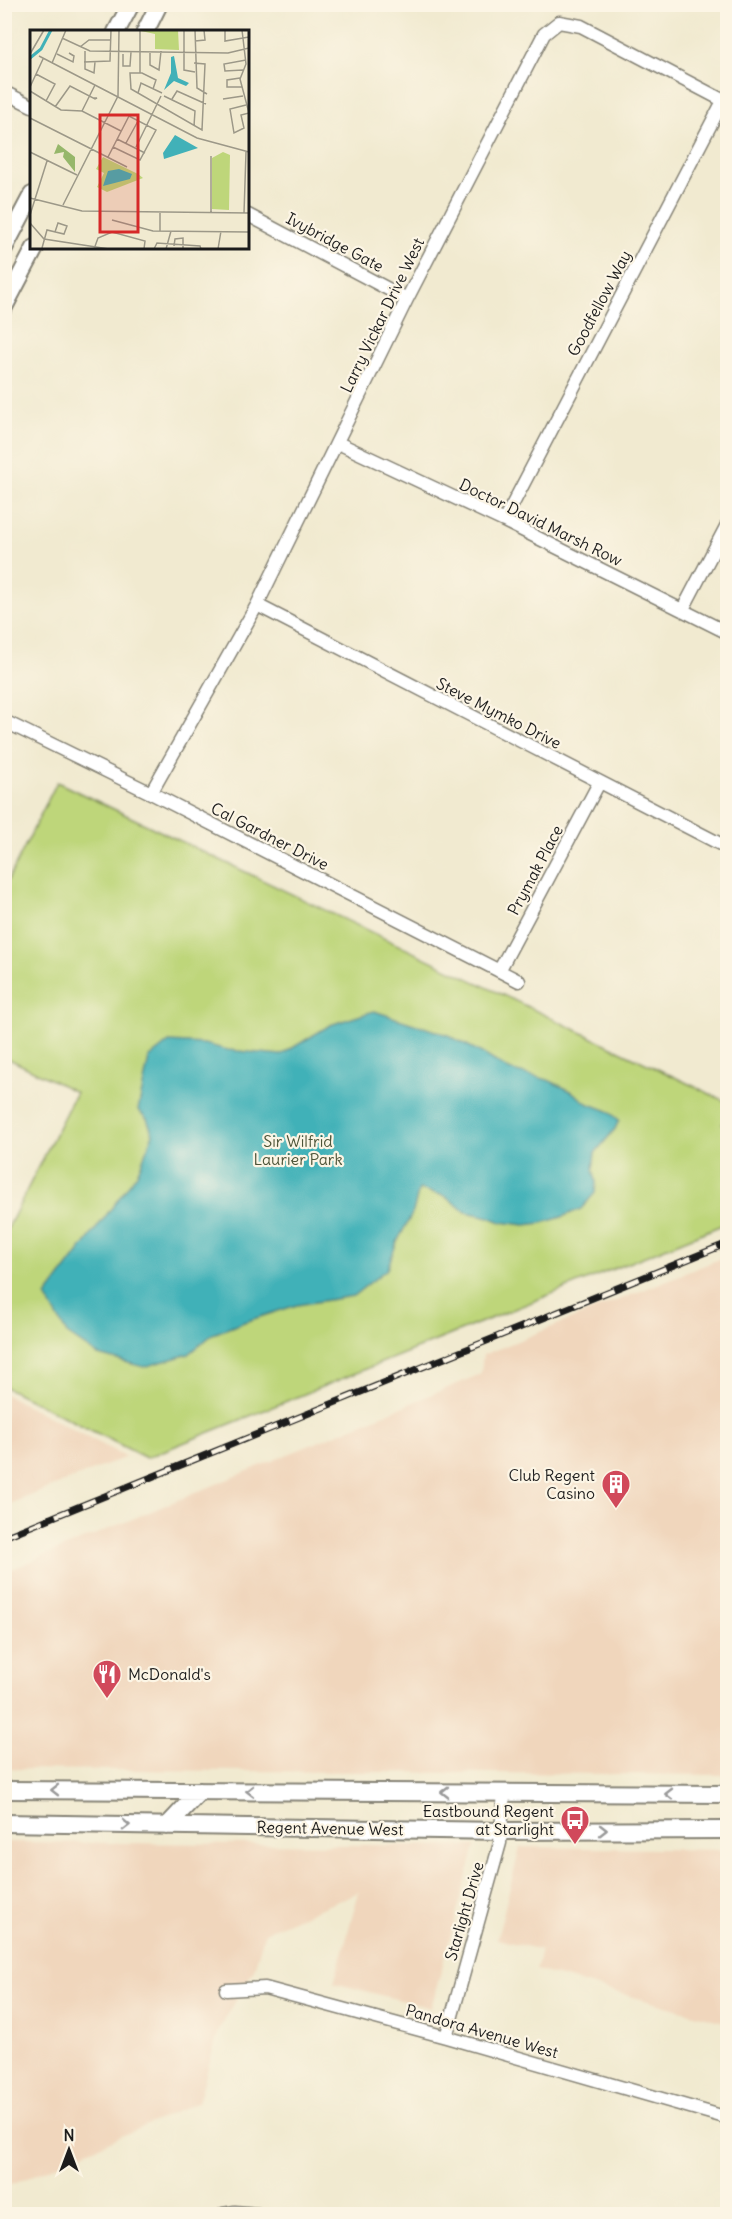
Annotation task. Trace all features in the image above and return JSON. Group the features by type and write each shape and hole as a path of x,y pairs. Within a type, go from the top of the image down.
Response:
{"main road":[{"path":"117,30 131,4"},
{"path":"146,30 159,4"},
{"path":"4,248 30,199"},
{"path":"4,307 34,249"},
{"path":"4,1790 728,1794"},
{"path":"167,1826 200,1791"},
{"name":"Regent Avenue West","path":"4,1823 502,1831 728,1830"}],"street":[{"name":"Larry Vickar Drive West","path":"151,793 257,606 407,299 544,34 559,22 581,26 725,102"},
{"path":"4,92 30,105"},
{"name":"Goodfellow Way","path":"504,521 725,102"},
{"name":"Ivybridge Gate","path":"249,216 407,299"},
{"name":"Doctor David Marsh Row","path":"338,443 504,521 728,633"},
{"path":"683,609 728,523"},
{"name":"Steve Mymko Drive","path":"257,606 728,848"},
{"name":"Cal Gardner Drive","path":"4,721 151,793 519,981"},
{"name":"Prymak Place","path":"499,971 599,783"},
{"name":"Starlight Drive","path":"446,2037 502,1831 504,1792"},
{"name":"Pandora Avenue West","path":"225,1990 265,1988 728,2118"},
{"path":"223,2214 235,2212 258,2214"}],"shaded area":[{"path":"727,1256 727,1775 5,1769 5,1572 481,1374 483,1355"},
{"path":"5,1394 126,1457 5,1506"},
{"path":"4,1842 475,1846 431,2008 334,1983 359,1892 265,1932 254,1969 219,2030 198,2102 16,2183 5,2184"},
{"path":"520,1847 727,1850 727,2023 536,1970 541,1950 497,1939"}],"green space":[{"name":"Sir Wilfrid Laurier Park","path":"57,782 727,1102 727,1117 722,1124 727,1127 727,1223 146,1458 5,1387 4,1236 76,1092 5,1057 5,886"}],"water":[{"path":"374,1011 448,1035 509,1070 548,1080 571,1091 587,1103 608,1111 619,1120 615,1129 595,1153 593,1169 596,1182 595,1193 581,1209 542,1223 525,1225 501,1222 466,1212 445,1196 419,1189 413,1212 397,1242 387,1269 353,1296 297,1305 244,1322 213,1334 189,1354 144,1367 98,1355 67,1334 46,1296 137,1174 153,1134 147,1119 138,1110 149,1058 169,1042 204,1044 228,1050 281,1055 330,1025"}],"railway":[{"path":"4,1537 728,1243"}],"place":[{"name":"Club Regent Casino","path":"616,1510"},
{"name":"McDonald's","path":"107,1700"},
{"name":"Eastbound Regent at Starlight","path":"575,1846"}]}
